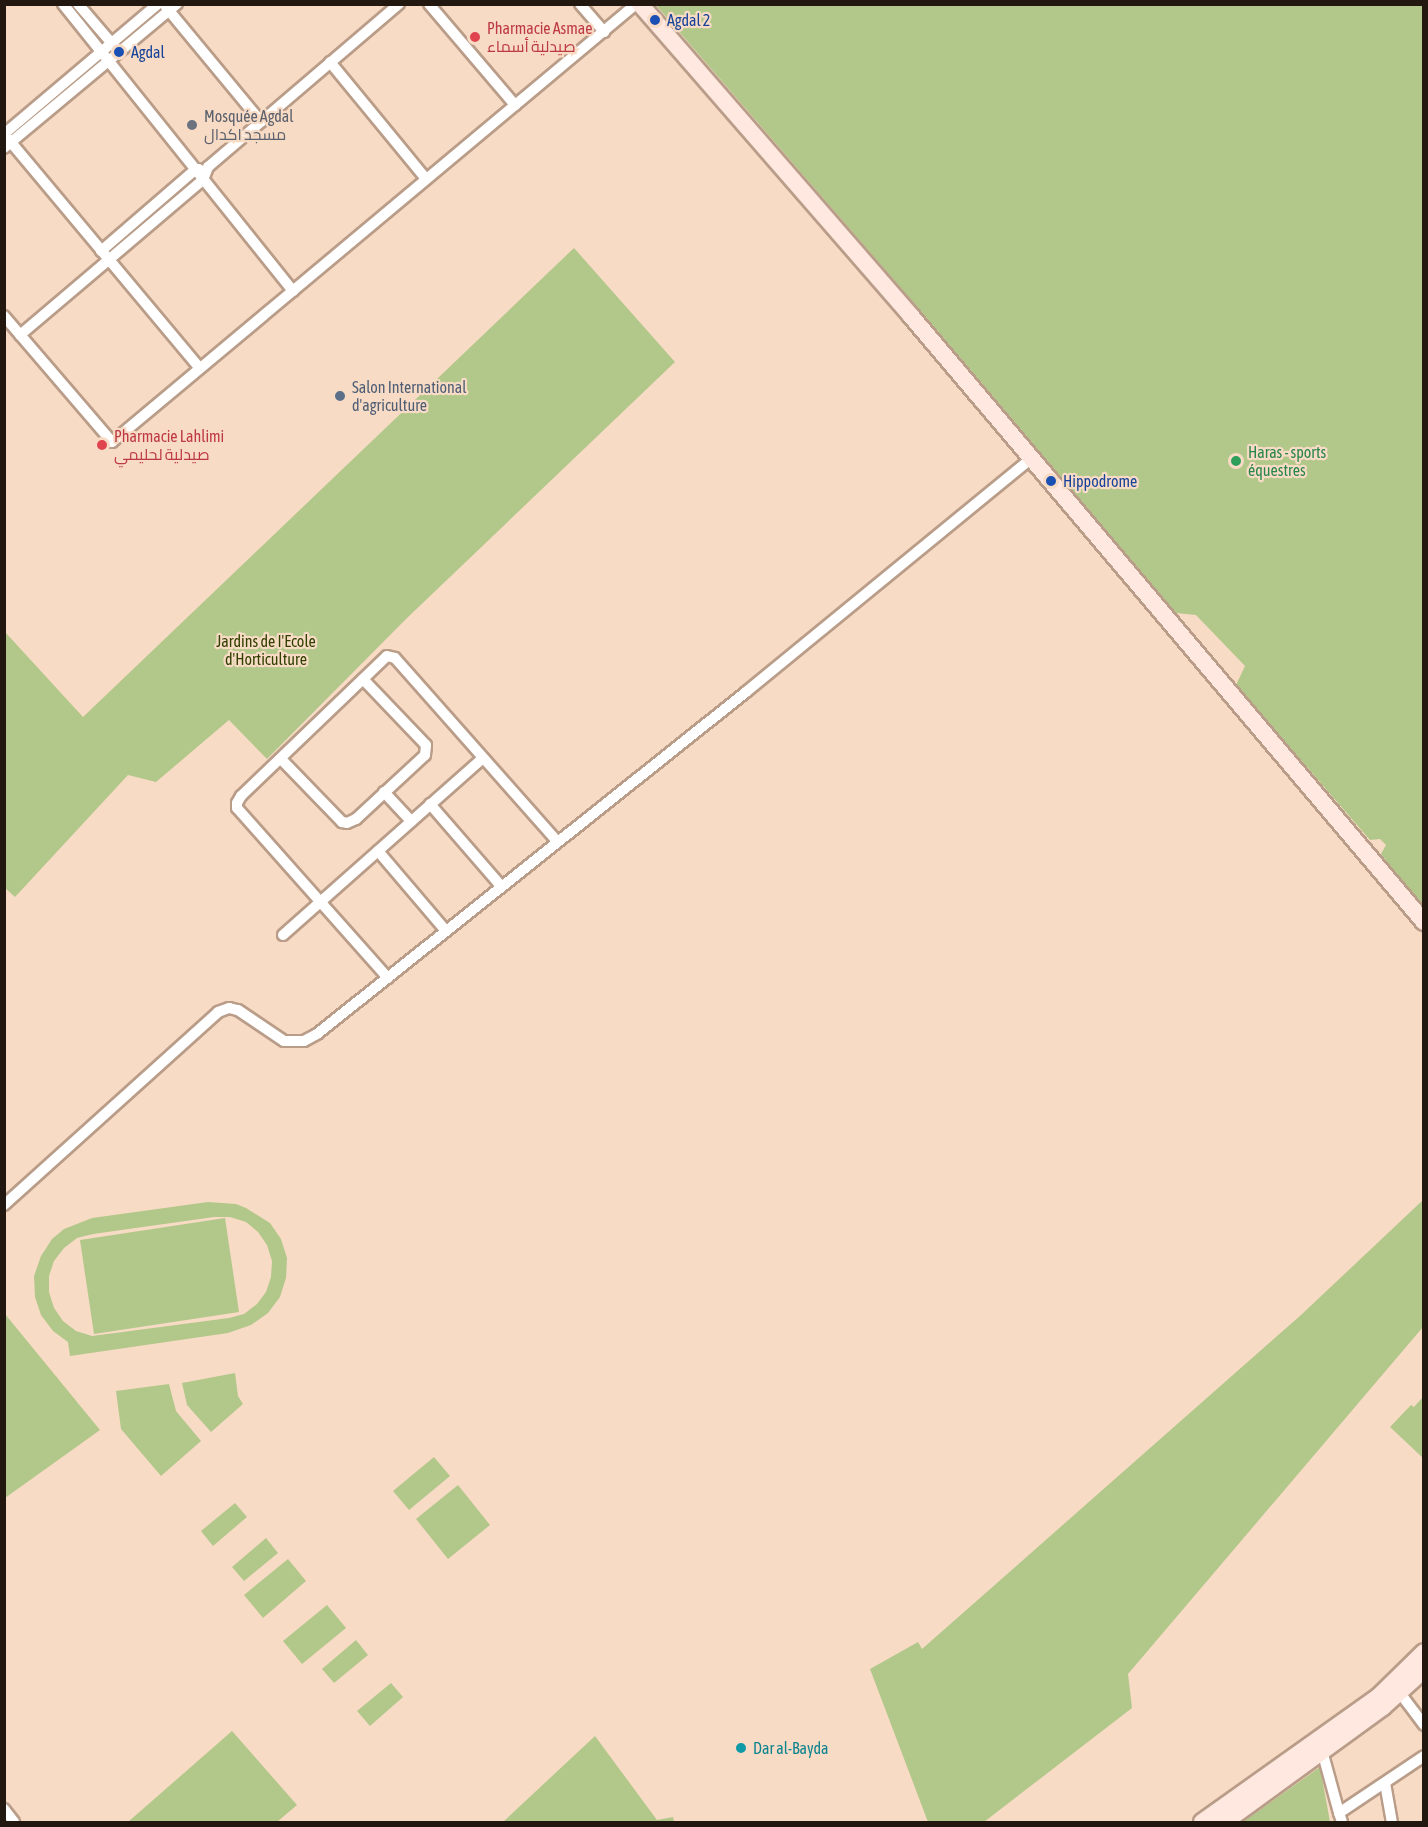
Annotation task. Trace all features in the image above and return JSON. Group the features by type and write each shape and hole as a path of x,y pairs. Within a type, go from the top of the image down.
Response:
{"main road":[{"path":"638,4 725,99 1424,922"},
{"path":"1321,1747 1395,1682 1424,1652"},
{"path":"1202,1822 1227,1816 1400,1693 1424,1670"}],"street":[{"path":"63,4 293,291"},
{"path":"78,4 119,52"},
{"path":"6,140 100,52 158,4"},
{"path":"101,251 195,170 208,167 399,4"},
{"path":"429,4 515,105"},
{"path":"580,4 604,32"},
{"path":"4,316 112,442 638,4"},
{"path":"6,140 108,61 170,7 261,122"},
{"path":"330,62 426,179"},
{"path":"6,140 200,368"},
{"path":"20,335 203,180 208,167"},
{"path":"4,1205 218,1012 229,1008 238,1010 273,1036 284,1041 297,1043 317,1034 729,705 1032,458"},
{"path":"388,978 237,808 240,796 387,656 395,658 557,841"},
{"path":"281,759 342,822 347,823 356,819 425,755 426,745 363,679"},
{"path":"283,935 483,758"},
{"path":"384,792 411,821"},
{"path":"430,804 501,886"},
{"path":"378,851 446,931"},
{"path":"1400,1693 1424,1725"},
{"path":"1321,1747 1340,1818 1385,1783 1423,1759"},
{"path":"1385,1783 1392,1822"},
{"path":"4,1809 14,1822"}],"green space":[{"name":"Haras - sports équestres","path":"656,5 1423,5 1423,909 1381,854 1386,845 1380,839 1370,840 1236,685 1245,666 1196,615 1176,613 919,309"},
{"name":"Jardins de I'Ecole d'Horticulture","path":"574,248 675,362 406,619 267,759 229,720 156,782 128,775 15,897 4,887 5,632 83,717"},
{"path":"1423,1200 1423,1327 1128,1674 1132,1708 984,1822 928,1822 870,1669 918,1642 922,1649 1301,1315"},
{"path":"208,1202 236,1204 246,1208 270,1223 281,1239 287,1258 286,1278 280,1297 268,1313 251,1325 228,1333 70,1356 68,1342 53,1331 41,1315 35,1297 34,1276 41,1256 52,1239 64,1229 92,1218","holes":["214,1217 230,1217 246,1222 258,1232 267,1245 272,1261 271,1277 266,1292 257,1304 244,1314 229,1318 92,1336 76,1331 63,1321 54,1308 49,1292 49,1276 54,1261 64,1248 77,1238"]},
{"path":"225,1218 239,1312 94,1334 80,1240"},
{"path":"5,1314 100,1430 4,1498"},
{"path":"235,1373 238,1396 243,1404 211,1432 187,1405 182,1383"},
{"path":"169,1384 176,1411 201,1441 161,1476 121,1429 116,1391"},
{"path":"1423,1397 1423,1458 1390,1427 1411,1405 1414,1407"},
{"path":"434,1457 450,1476 409,1510 393,1491"},
{"path":"458,1485 490,1525 448,1559 416,1519"},
{"path":"235,1503 247,1517 213,1546 201,1531"},
{"path":"266,1538 278,1553 244,1581 232,1567"},
{"path":"288,1559 306,1581 263,1618 244,1595"},
{"path":"327,1605 346,1628 302,1664 283,1641"},
{"path":"356,1640 368,1655 334,1683 322,1669"},
{"path":"391,1683 403,1697 370,1726 357,1711"},
{"path":"232,1731 297,1805 277,1822 128,1822"},
{"path":"595,1736 657,1820 673,1817 674,1822 503,1822"},
{"path":"1320,1767 1330,1822 1243,1822"}],"place":[{"name":"Agdal 2","path":"655,20"},
{"name":"Pharmacie Asmae صيدلية أسماء","path":"475,37"},
{"name":"Agdal","path":"119,52"},
{"name":"Mosquée Agdal مسجد اكدال","path":"192,125"},
{"name":"Salon International d'agriculture","path":"340,396"},
{"name":"Pharmacie Lahlimi صيدلية لحليمي","path":"102,445"},
{"name":"Haras - sports équestres","path":"1236,461"},
{"name":"Hippodrome","path":"1051,481"},
{"name":"Dar al-Bayda","path":"741,1748"}]}
